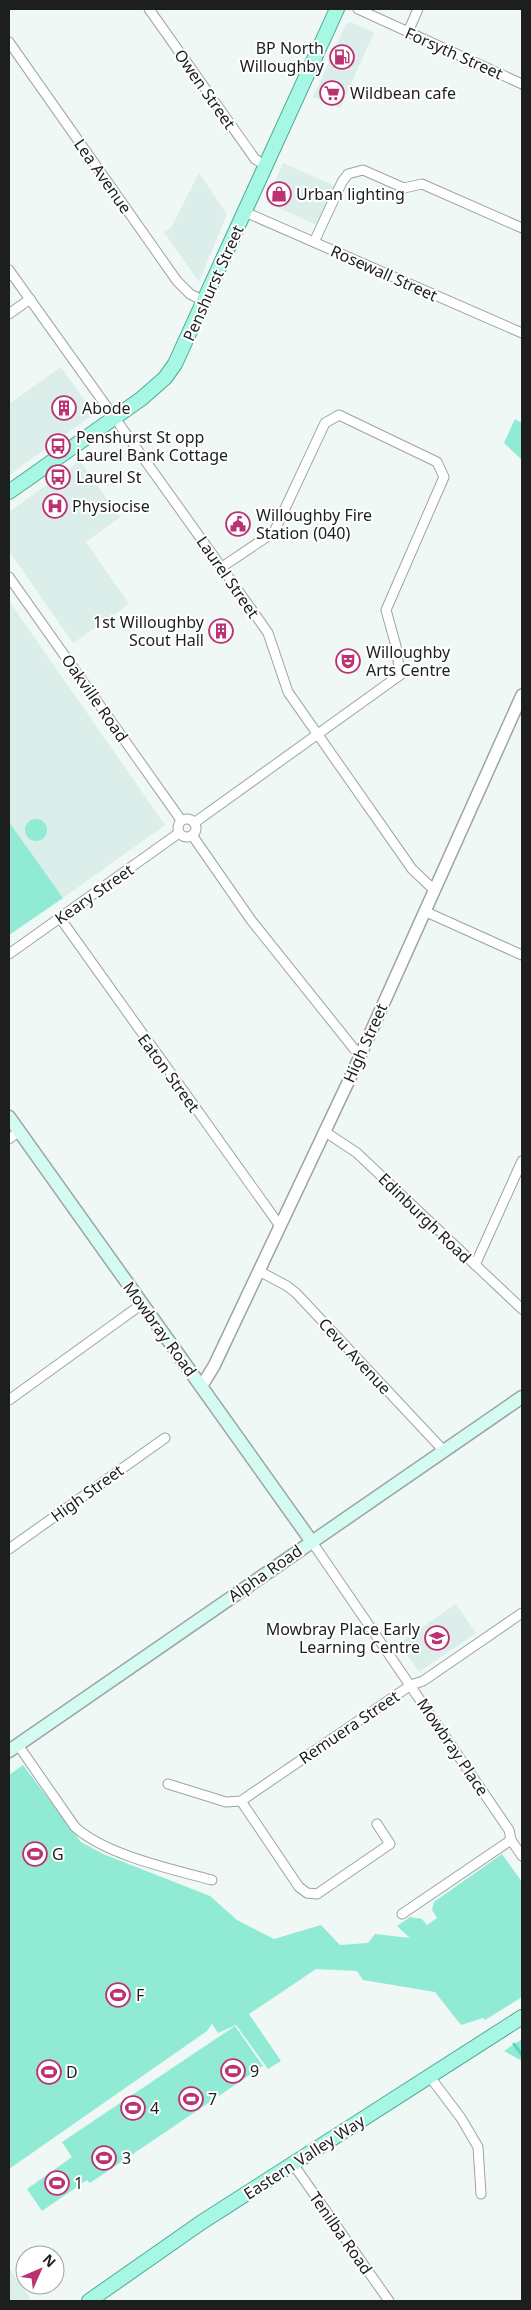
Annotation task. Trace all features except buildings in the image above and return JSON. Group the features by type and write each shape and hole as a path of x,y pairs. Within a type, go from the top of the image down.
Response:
{"main road":[{"name":"Penshurst Street","path":"9,492 115,417 166,378 182,350 337,9"},
{"name":"Mowbray Road","path":"9,1117 14,1135 142,1304 312,1542"},
{"name":"Alpha Road","path":"13,1748 522,1397"},
{"name":"Eastern Valley Way","path":"89,2301 202,2222 522,2017"}],"street":[{"name":"Owen Street","path":"149,9 254,159 265,165"},
{"name":"Forsyth Street","path":"358,9 522,84"},
{"path":"408,32 418,9"},
{"name":"Lea Avenue","path":"9,42 177,282 190,294 204,301"},
{"path":"314,242 342,182 348,174 357,171 367,172 404,188 422,184 522,228"},
{"name":"Rosewall Street","path":"245,212 522,334"},
{"name":"Laurel Street","path":"9,270 268,633 288,692 412,869 434,890"},
{"path":"9,314 30,299"},
{"path":"194,823 400,676 396,646 386,610 444,477 437,462 339,415 325,423 274,532 222,567"},
{"name":"Oakville Road","path":"9,577 182,820"},
{"name":"High Street","path":"201,1387 214,1366 280,1226 522,696"},
{"path":"188,819 194,823 196,829 192,835 185,837 179,833 178,826 182,820 188,819"},
{"name":"Keary Street","path":"9,954 179,833"},
{"path":"192,835 251,920 359,1055"},
{"path":"424,911 522,955"},
{"name":"Eaton Street","path":"60,918 280,1226"},
{"name":"Edinburgh Road","path":"324,1131 357,1153 522,1310"},
{"path":"475,1265 522,1161"},
{"name":"Cevu Avenue","path":"259,1271 286,1286 296,1294 444,1451"},
{"path":"9,1400 142,1304"},
{"name":"High Street","path":"9,1549 165,1438"},
{"name":"Mowbray Place","path":"312,1542 509,1830 511,1840 522,1856"},
{"name":"Remuera Street","path":"241,1801 411,1685 423,1681 522,1613"},
{"path":"13,1748 75,1827 86,1837 113,1850 212,1880"},
{"path":"168,1784 226,1802 241,1801 298,1886 312,1894 317,1894 390,1844 377,1824"},
{"path":"402,1914 511,1840"},
{"path":"430,2076 461,2118 478,2147 482,2194"},
{"name":"Tenilba Road","path":"293,2164 389,2301"}],"shaded area":[{"path":"351,22 374,33 340,108 313,97 346,24"},
{"path":"283,163 335,186 316,225 266,202"},
{"path":"199,173 227,214 199,282 164,232 171,228"},
{"path":"61,367 94,414 9,475 9,404"},
{"path":"80,461 120,517 86,542 129,604 73,643 9,551 9,512"},
{"path":"9,601 165,825 63,898 9,822"},
{"name":"Mowbray Place Early Learning Centre","path":"456,1604 476,1633 419,1672 399,1643"},
{"path":"9,2268 15,2277 15,2295 28,2295 32,2301 9,2301"}],"green space":[{"path":"515,419 522,423 522,460 504,443"},
{"path":"36,819 44,822 47,830 44,838 36,841 28,838 25,830 28,822"},
{"path":"9,822 63,898 9,935"},
{"path":"23,1765 81,1842 103,1854 210,1896 237,1920 274,1939 321,1925 340,1945 368,1943 375,1934 410,1938 397,1926 410,1917 422,1919 427,1925 437,1918 432,1910 434,1902 502,1854 522,1882 522,1997 485,2020 483,2018 461,2025 435,1992 363,1980 357,1971 316,1969 249,2014 281,2061 268,2069 236,2025 218,2033 212,2024 207,2031 9,2169 9,1775"},
{"path":"235,2026 263,2066 90,2183 87,2180 42,2211 27,2189 72,2157 62,2142"},
{"path":"522,2039 522,2061 504,2051"}],"waterway":[{"path":"514,2044 522,2055"}],"place":[{"name":"BP North Willoughby","path":"342,57"},
{"name":"Wildbean cafe","path":"332,93"},
{"name":"Urban lighting","path":"279,194"},
{"name":"Abode","path":"64,408"},
{"name":"Penshurst St opp Laurel Bank Cottage","path":"58,446"},
{"name":"Laurel St","path":"58,477"},
{"name":"Physiocise","path":"55,506"},
{"name":"Willoughby Fire Station (040)","path":"238,524"},
{"name":"1st Willoughby Scout Hall","path":"221,631"},
{"name":"Willoughby Arts Centre","path":"348,661"},
{"name":"Mowbray Place Early Learning Centre","path":"437,1638"},
{"name":"G","path":"35,1854"},
{"name":"F","path":"118,1995"},
{"name":"9","path":"233,2071"},
{"name":"D","path":"49,2072"},
{"name":"7","path":"191,2099"},
{"name":"4","path":"133,2108"},
{"name":"3","path":"104,2158"},
{"name":"1","path":"57,2183"}]}
